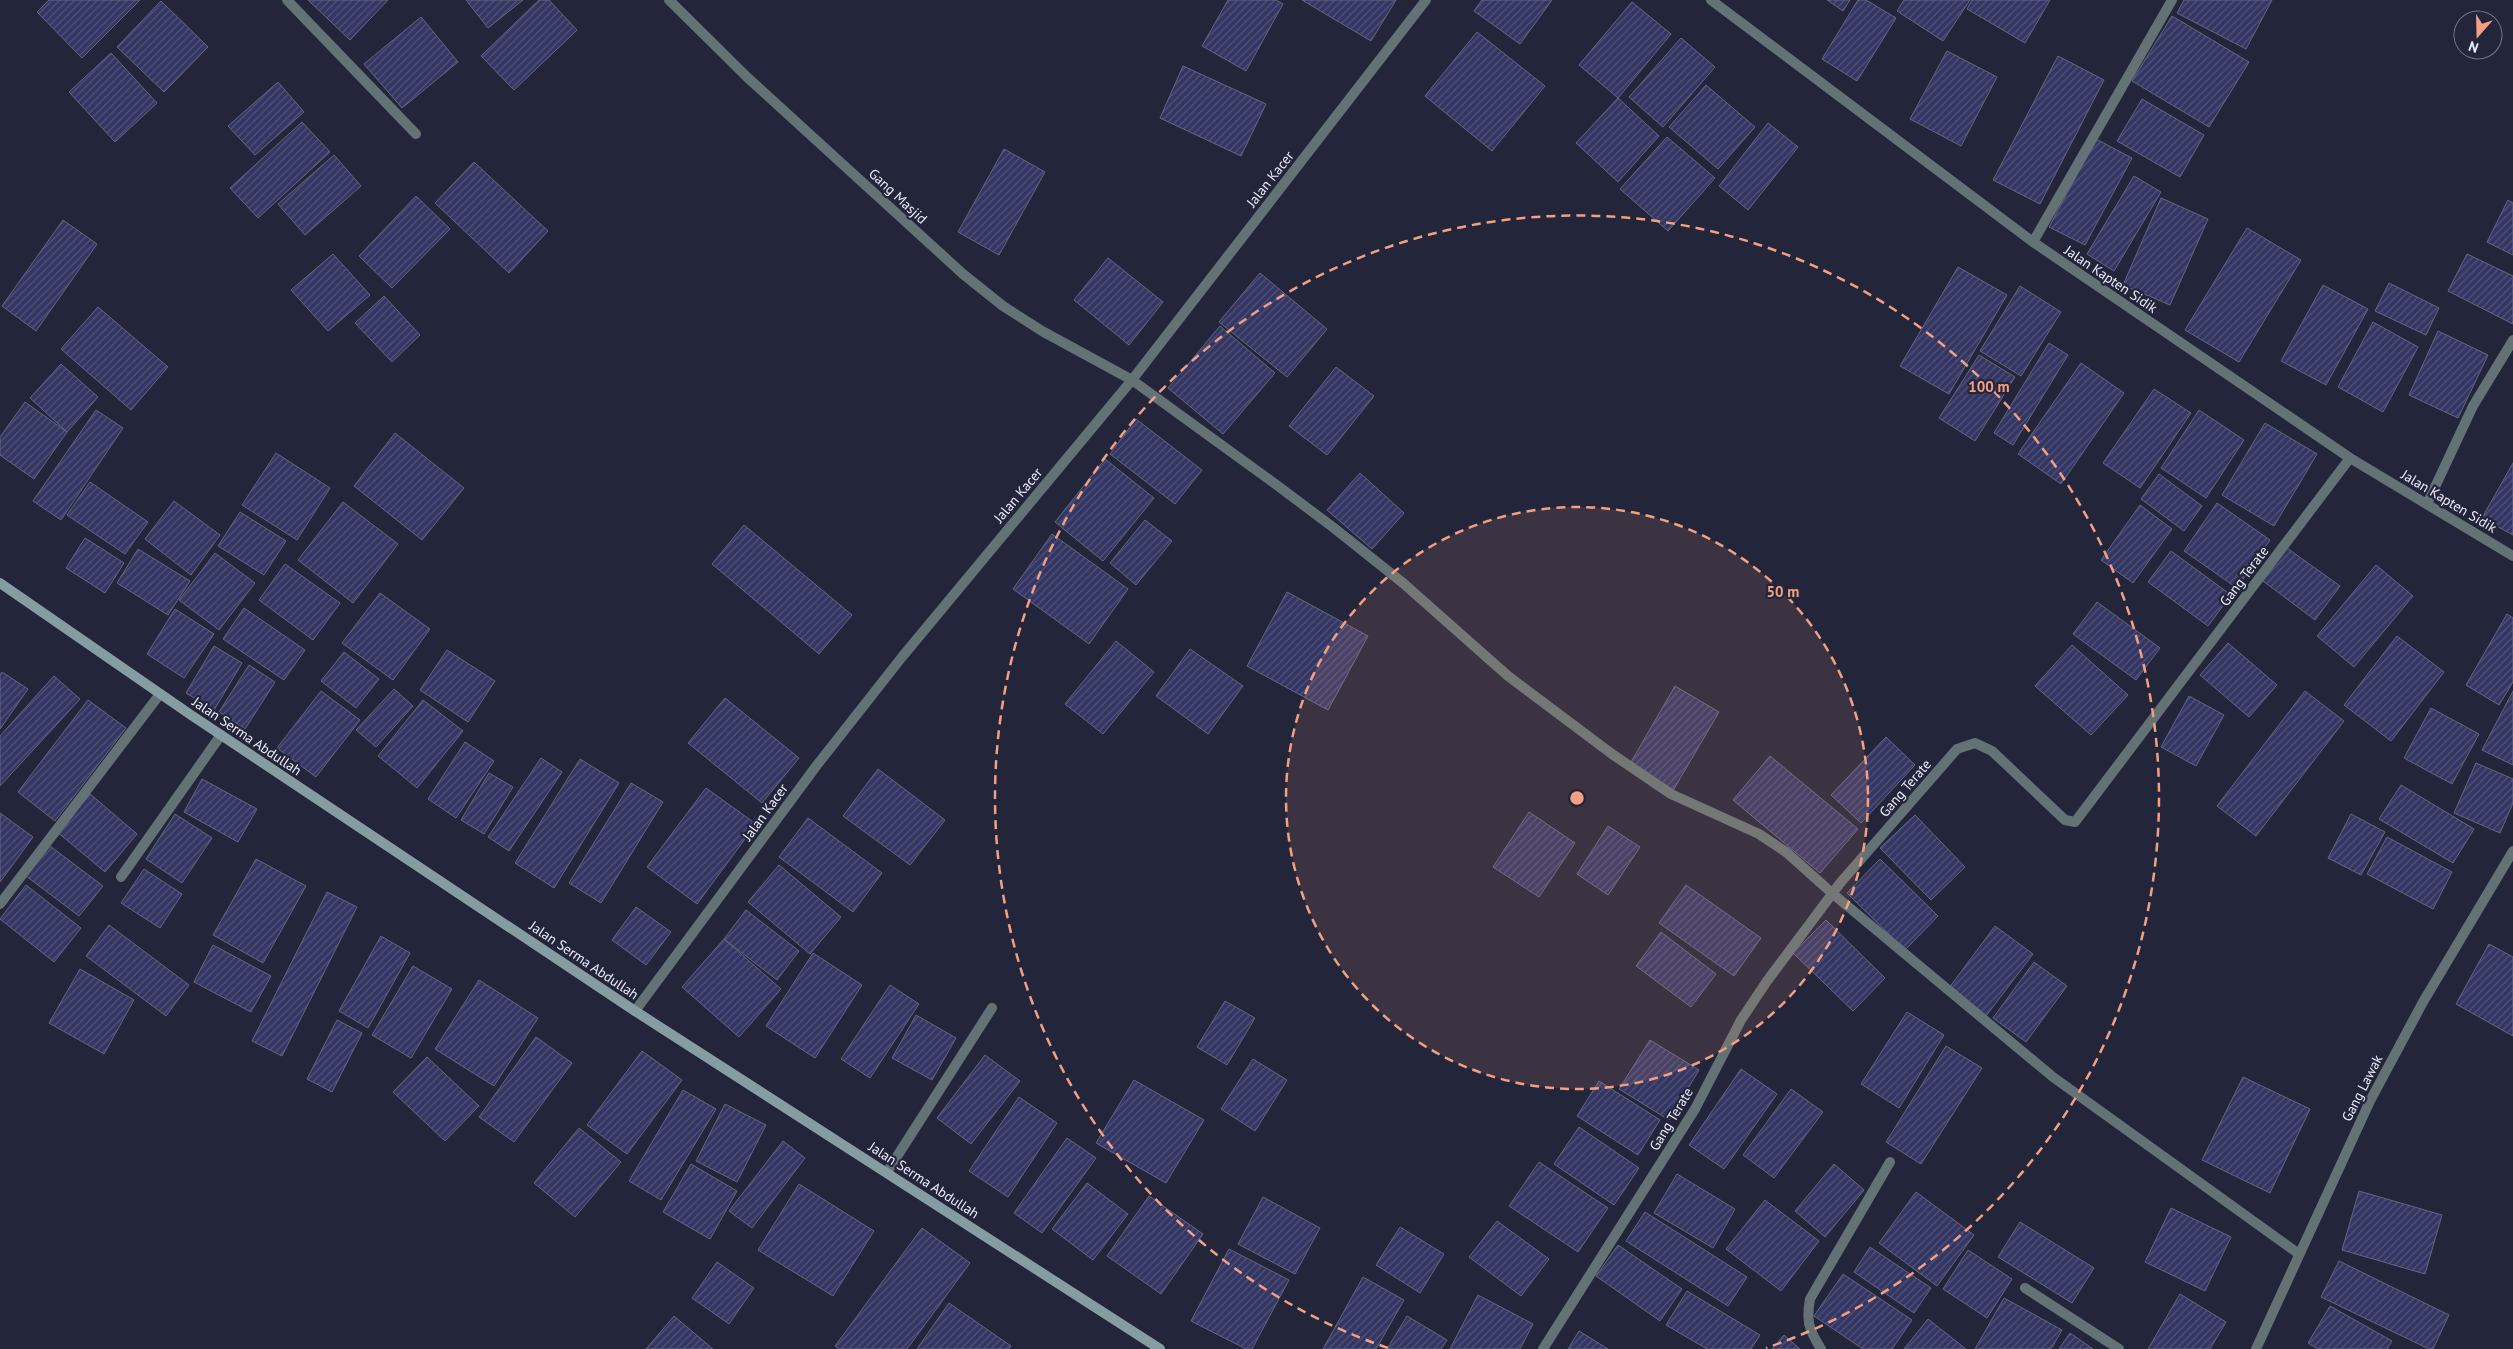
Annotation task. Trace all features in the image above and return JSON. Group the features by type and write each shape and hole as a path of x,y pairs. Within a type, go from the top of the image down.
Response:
{"main road":[{"name":"Jalan Serma Abdullah","path":"0,583 160,694 635,1011 1160,1349"}],"street":[{"path":"288,0 416,134"},
{"name":"Gang Masjid","path":"670,0 748,78 963,274 1003,306 1042,331 1132,380 1334,528 1508,676 1612,754 1671,794 1759,834 1780,848 2053,1077 2300,1254"},
{"name":"Jalan Kacer","path":"635,1011 816,765 871,695 1132,380 1426,0"},
{"name":"Jalan Kapten Sidik","path":"1712,0 2033,242 2350,458 2513,556"},
{"path":"2033,242 2172,0"},
{"path":"2427,504 2473,406 2513,340"},
{"name":"Gang Terate","path":"1543,1349 1695,1108 1741,1020 1767,980 1833,894 1957,749 1975,743 1992,751 2065,820 2075,822 2350,458"},
{"path":"0,904 160,694"},
{"path":"121,877 221,735"},
{"name":"Gang Lawak","path":"2256,1349 2370,1101 2423,1002 2513,851"},
{"path":"887,1172 992,1008"},
{"path":"1821,1349 1812,1336 1807,1317 1810,1299 1890,1162"},
{"path":"2025,1288 2119,1349"}],"building":[{"path":"49,0 140,0 82,58 37,12"},
{"path":"308,0 388,0 350,40"},
{"path":"466,0 523,0 488,28"},
{"path":"539,0 549,0 577,30 514,90 481,56"},
{"path":"1228,0 1276,0 1283,4 1246,71 1202,46"},
{"path":"1302,0 1396,0 1371,41"},
{"path":"1482,0 1552,0 1520,44 1474,11"},
{"path":"1827,0 1850,0 1843,11"},
{"path":"1858,0 1866,0 1896,18 1857,81 1822,59"},
{"path":"1904,0 1970,0 1943,41 1897,11"},
{"path":"1972,0 2050,0 2025,43 1967,9"},
{"path":"2184,0 2272,0 2246,49 2177,13"},
{"path":"161,1 208,47 164,92 117,47"},
{"path":"1632,2 1671,34 1618,98 1579,65"},
{"path":"2172,16 2249,62 2209,127 2132,81"},
{"path":"421,17 458,62 402,108 364,64"},
{"path":"1477,32 1545,86 1492,151 1425,96"},
{"path":"1681,38 1715,67 1663,127 1629,97"},
{"path":"1947,51 1997,77 1961,146 1910,119"},
{"path":"111,53 157,103 115,142 69,92"},
{"path":"2058,56 2104,80 2040,204 1993,180"},
{"path":"1183,66 1266,104 1241,156 1160,118"},
{"path":"278,82 304,112 255,155 228,126"},
{"path":"1706,85 1755,127 1718,169 1669,127"},
{"path":"1618,98 1659,136 1618,182 1576,143"},
{"path":"2142,99 2204,135 2180,177 2117,141"},
{"path":"302,122 330,152 258,218 230,188"},
{"path":"1768,123 1798,147 1748,210 1719,186"},
{"path":"1667,137 1715,178 1668,231 1620,189"},
{"path":"2096,139 2132,158 2085,245 2049,227"},
{"path":"1004,149 1045,172 999,255 958,232"},
{"path":"334,155 361,186 305,235 278,204"},
{"path":"474,162 548,231 509,273 435,203"},
{"path":"2134,176 2161,192 2114,271 2087,254"},
{"path":"416,196 450,229 392,288 359,256"},
{"path":"2161,198 2208,219 2170,305 2123,285"},
{"path":"2508,200 2513,203 2513,255 2487,242"},
{"path":"63,220 97,244 36,331 2,306"},
{"path":"2247,228 2301,260 2239,362 2185,330"},
{"path":"333,254 370,295 328,331 291,290"},
{"path":"2467,254 2513,276 2513,324 2448,291"},
{"path":"1108,258 1163,302 1129,345 1074,300"},
{"path":"1958,267 2007,295 1949,394 1900,366"},
{"path":"1260,273 1327,329 1287,377 1219,322"},
{"path":"2389,283 2439,308 2426,335 2375,311"},
{"path":"2323,285 2368,309 2326,385 2281,361"},
{"path":"2020,286 2061,312 2021,376 1980,351"},
{"path":"384,296 420,335 392,362 355,323"},
{"path":"98,307 168,367 131,410 61,349"},
{"path":"2373,322 2418,347 2383,412 2338,387"},
{"path":"1220,326 1275,373 1223,434 1168,388"},
{"path":"2438,331 2488,355 2458,418 2409,395"},
{"path":"2049,343 2068,355 2013,445 1994,433"},
{"path":"1979,355 2015,377 1975,441 1939,418"},
{"path":"2081,363 2124,393 2061,484 2018,454"},
{"path":"61,364 98,397 67,432 30,398"},
{"path":"1336,367 1374,396 1327,455 1289,426"},
{"path":"2154,389 2191,413 2140,488 2103,463"},
{"path":"25,402 67,432 34,479 0,455 0,437"},
{"path":"96,410 123,428 61,520 33,501"},
{"path":"2199,410 2244,440 2206,498 2161,468"},
{"path":"1136,419 1202,470 1175,504 1110,454"},
{"path":"2265,423 2317,454 2274,526 2222,495"},
{"path":"395,433 464,488 422,540 354,486"},
{"path":"276,453 330,488 297,540 242,505"},
{"path":"1105,459 1154,498 1103,561 1055,522"},
{"path":"2513,463 2513,535 2482,518"},
{"path":"1360,473 1404,513 1372,549 1327,510"},
{"path":"2159,474 2202,506 2184,531 2141,499"},
{"path":"90,482 148,522 125,554 67,515"},
{"path":"174,501 220,535 191,575 145,539"},
{"path":"343,502 398,544 353,603 298,560"},
{"path":"2217,503 2270,540 2237,588 2184,551"},
{"path":"2140,505 2172,529 2133,583 2101,560"},
{"path":"240,512 286,541 264,575 218,546"},
{"path":"1145,520 1172,541 1136,585 1110,563"},
{"path":"744,525 852,615 819,654 712,564"},
{"path":"1052,534 1128,589 1089,644 1013,589"},
{"path":"85,538 124,563 105,593 66,568"},
{"path":"2287,548 2340,586 2315,620 2263,581"},
{"path":"138,549 190,581 168,615 117,583"},
{"path":"2171,551 2231,595 2208,626 2148,582"},
{"path":"215,553 255,583 219,630 179,600"},
{"path":"285,564 340,603 313,640 259,600"},
{"path":"2376,565 2413,596 2354,667 2317,636"},
{"path":"1287,592 1368,636 1328,710 1247,666"},
{"path":"380,593 430,629 393,680 342,643"},
{"path":"2097,602 2160,648 2136,680 2073,634"},
{"path":"244,608 305,650 284,680 223,639"},
{"path":"175,609 214,634 184,678 147,654"},
{"path":"2507,614 2513,618 2513,682 2499,705 2466,685"},
{"path":"2397,636 2444,672 2391,741 2344,705"},
{"path":"1116,641 1154,672 1103,734 1065,704"},
{"path":"2228,643 2277,685 2249,717 2200,675"},
{"path":"2072,645 2128,695 2091,735 2035,686"},
{"path":"214,646 242,663 214,710 186,693"},
{"path":"1190,649 1243,686 1208,734 1156,696"},
{"path":"447,650 495,681 468,722 420,690"},
{"path":"344,652 379,679 356,708 321,681"},
{"path":"249,665 275,682 245,729 219,712"},
{"path":"2,672 28,689 0,729 0,675"},
{"path":"54,676 80,699 0,786 0,736"},
{"path":"1675,686 1719,712 1671,794 1627,769"},
{"path":"394,689 413,706 376,747 356,730"},
{"path":"321,691 360,720 316,777 277,748"},
{"path":"2305,691 2344,721 2256,836 2217,806"},
{"path":"2513,691 2513,765 2482,750"},
{"path":"2189,696 2224,715 2196,766 2161,747"},
{"path":"725,698 799,758 762,803 688,743"},
{"path":"88,700 126,728 55,821 18,792"},
{"path":"423,700 463,731 417,788 378,756"},
{"path":"2431,708 2479,734 2452,784 2404,758"},
{"path":"1886,737 1915,765 1861,823 1831,795"},
{"path":"465,742 494,761 456,818 428,799"},
{"path":"1770,756 1858,829 1820,873 1733,800"},
{"path":"541,758 562,772 509,851 488,837"},
{"path":"580,759 619,783 554,888 515,863"},
{"path":"2476,763 2513,779 2513,803 2500,833 2454,813"},
{"path":"878,769 945,820 910,865 843,816"},
{"path":"489,773 513,787 484,834 461,820"},
{"path":"202,779 257,809 238,842 184,812"},
{"path":"631,783 663,802 601,903 569,883"},
{"path":"2401,785 2474,829 2453,863 2379,819"},
{"path":"706,788 756,824 697,904 647,867"},
{"path":"89,793 137,834 105,872 56,831"},
{"path":"1529,812 1575,843 1539,897 1493,867"},
{"path":"0,813 33,837 0,882"},
{"path":"175,814 212,838 182,883 146,859"},
{"path":"2351,814 2385,832 2361,875 2328,858"},
{"path":"1915,815 1965,867 1931,900 1880,848"},
{"path":"808,818 882,873 853,912 779,857"},
{"path":"1608,826 1640,847 1608,895 1577,874"},
{"path":"2387,837 2452,872 2433,909 2367,874"},
{"path":"50,846 103,886 79,916 26,876"},
{"path":"256,859 306,886 263,963 213,935"},
{"path":"1880,859 1938,916 1905,950 1847,893"},
{"path":"779,865 841,917 810,954 748,902"},
{"path":"144,869 182,894 160,928 121,903"},
{"path":"26,885 81,928 54,962 0,919"},
{"path":"1686,885 1761,938 1734,976 1659,923"},
{"path":"327,892 357,907 282,1056 252,1041"},
{"path":"636,907 671,932 646,965 612,940"},
{"path":"746,910 799,951 777,980 724,939"},
{"path":"1826,920 1885,978 1853,1011 1793,953"},
{"path":"109,925 189,985 166,1016 86,956"},
{"path":"1995,926 2033,954 1986,1016 1949,988"},
{"path":"1661,932 1716,974 1691,1007 1636,966"},
{"path":"381,936 410,953 368,1028 339,1011"},
{"path":"724,939 781,989 739,1037 682,987"},
{"path":"2489,944 2513,957 2513,1036 2456,1004"},
{"path":"213,945 271,976 251,1012 194,982"},
{"path":"813,953 862,985 815,1058 766,1026"},
{"path":"2034,962 2067,986 2026,1042 1993,1018"},
{"path":"413,966 452,989 411,1058 372,1035"},
{"path":"80,969 134,1000 104,1054 49,1023"},
{"path":"479,980 538,1018 494,1086 435,1049"},
{"path":"890,985 919,1004 870,1078 841,1059"},
{"path":"1225,1001 1255,1018 1227,1065 1197,1047"},
{"path":"1907,1012 1944,1035 1899,1108 1861,1084"},
{"path":"916,1015 956,1038 932,1080 892,1058"},
{"path":"337,1020 362,1033 332,1092 307,1079"},
{"path":"536,1037 572,1063 514,1142 479,1117"},
{"path":"1650,1040 1699,1070 1669,1120 1619,1089"},
{"path":"1946,1046 1982,1068 1921,1164 1886,1142"},
{"path":"642,1051 682,1080 627,1154 587,1125"},
{"path":"985,1055 1020,1081 971,1144 937,1118"},
{"path":"427,1057 479,1106 445,1141 393,1092"},
{"path":"1253,1059 1287,1080 1255,1131 1221,1109"},
{"path":"1741,1069 1777,1094 1724,1169 1689,1145"},
{"path":"2243,1077 2310,1109 2270,1193 2202,1160"},
{"path":"1134,1080 1204,1120 1166,1183 1096,1143"},
{"path":"1599,1081 1660,1120 1638,1155 1577,1116"},
{"path":"1791,1089 1823,1112 1774,1178 1743,1155"},
{"path":"683,1090 716,1109 661,1200 629,1181"},
{"path":"1019,1097 1057,1123 1008,1197 969,1171"},
{"path":"725,1104 766,1125 737,1182 696,1161"},
{"path":"1579,1127 1639,1168 1614,1205 1554,1164"},
{"path":"579,1128 621,1162 575,1217 534,1183"},
{"path":"1067,1138 1096,1158 1042,1233 1014,1213"},
{"path":"783,1141 805,1158 752,1228 729,1211"},
{"path":"1539,1162 1608,1208 1578,1252 1509,1206"},
{"path":"691,1164 737,1191 710,1239 663,1212"},
{"path":"1834,1164 1864,1190 1825,1237 1795,1211"},
{"path":"1677,1174 1735,1209 1713,1248 1654,1213"},
{"path":"1087,1183 1128,1214 1093,1260 1052,1229"},
{"path":"799,1184 874,1231 833,1296 758,1250"},
{"path":"2359,1191 2442,1215 2425,1274 2342,1250"},
{"path":"1916,1192 1974,1235 1937,1286 1879,1243"},
{"path":"1149,1196 1203,1234 1161,1294 1107,1256"},
{"path":"1263,1197 1320,1228 1295,1274 1238,1244"},
{"path":"1765,1200 1819,1241 1781,1291 1726,1249"},
{"path":"2171,1208 2231,1237 2205,1291 2145,1262"},
{"path":"1645,1212 1747,1277 1728,1306 1626,1241"},
{"path":"1497,1221 1549,1259 1521,1296 1469,1257"},
{"path":"2020,1222 2094,1268 2072,1303 1998,1257"},
{"path":"1400,1227 1444,1254 1420,1293 1376,1265"},
{"path":"922,1228 970,1263 907,1349 839,1349 835,1346"},
{"path":"1618,1245 1682,1289 1660,1321 1596,1276"},
{"path":"1870,1247 1931,1288 1914,1313 1854,1272"},
{"path":"1229,1249 1289,1280 1252,1349 1246,1349 1191,1321"},
{"path":"1968,1250 2012,1279 1987,1318 1943,1289"},
{"path":"2339,1261 2449,1315 2433,1349 2429,1349 2321,1297"},
{"path":"717,1262 754,1288 729,1324 692,1298"},
{"path":"1843,1274 1912,1320 1892,1349 1863,1349 1814,1316"},
{"path":"1363,1277 1404,1300 1376,1349 1323,1349"},
{"path":"1687,1291 1760,1335 1751,1349 1707,1349 1666,1325"},
{"path":"2180,1294 2226,1322 2210,1349 2148,1349"},
{"path":"1478,1295 1533,1324 1520,1349 1450,1349"},
{"path":"2004,1298 2062,1330 2051,1349 1975,1349"},
{"path":"949,1303 1011,1346 1009,1349 917,1349"},
{"path":"2330,1306 2392,1341 2387,1349 2318,1349 2308,1343"},
{"path":"674,1316 713,1349 646,1349"},
{"path":"1407,1316 1447,1340 1441,1349 1387,1349"},
{"path":"1928,1319 1966,1349 1904,1349"},
{"path":"1579,1331 1608,1349 1568,1349"},
{"path":"2070,1333 2093,1349 2059,1349"},
{"path":"1784,1335 1800,1349 1772,1349"}]}
